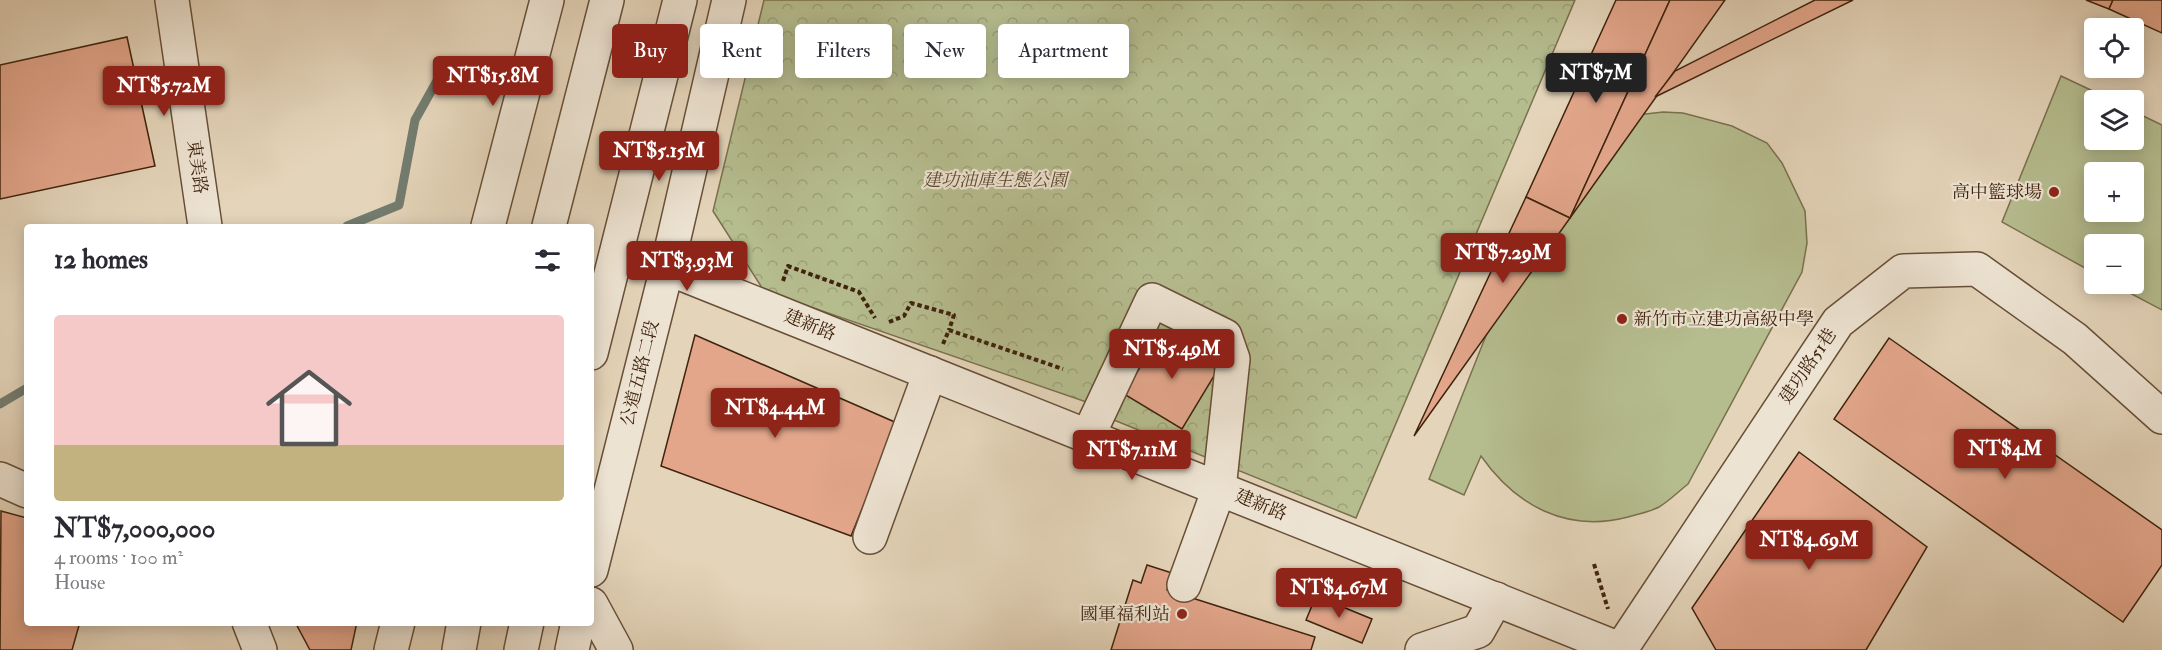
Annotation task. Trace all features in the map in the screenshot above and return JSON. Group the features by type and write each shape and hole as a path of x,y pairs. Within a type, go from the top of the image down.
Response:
{"street":[{"name":"東美路","path":"172,0 206,224"},
{"path":"489,224 547,0"},
{"path":"550,224 608,0"},
{"path":"594,340 680,0"},
{"name":"公道五路二段","path":"594,558 667,268 729,0"},
{"name":"建新路","path":"667,268 935,362 1089,436 1621,650"},
{"name":"建功路51巷","path":"1621,650 1838,322 1903,271 1977,269 2075,339 2162,417"},
{"path":"1089,436 1152,300 1225,336 1233,359 1219,489 1184,585"},
{"path":"870,537 935,362"},
{"path":"0,479 24,489"},
{"path":"1422,650 1478,631 1496,599"},
{"path":"594,610 616,650"},
{"path":"251,626 260,650"},
{"path":"391,650 397,626"},
{"path":"459,650 463,626"},
{"path":"521,650 526,626"},
{"path":"572,650 577,626"}],"path":[{"path":"781,286 788,266 859,292 871,308 878,325"},
{"path":"887,322 904,316 911,303 954,315 935,362"},
{"path":"949,330 1063,369"}],"green space":[{"name":"建功油庫生態公園","path":"764,0 1575,0 1356,518 1099,414 1101,407 764,291 713,211 745,78 783,78 783,24 758,24"},
{"name":"高中籃球場","path":"2061,76 2091,90 2084,90 2084,150 2144,150 2144,116 2162,125 2162,310 2132,294 2144,294 2144,234 2084,234 2084,267 2002,222"},
{"path":"1663,112 1683,113 1732,126 1767,143 1782,163 1805,211 1807,243 1802,272 1688,484 1652,510 1606,521 1584,521 1564,518 1527,501 1510,489 1481,456 1464,495 1429,479 1553,167 1637,115"}],"building":[{"path":"1616,0 1670,0 1570,218 1526,197"},
{"path":"1670,0 1725,0 1570,218"},
{"path":"1815,0 1853,0 1655,97 1675,71"},
{"path":"2086,0 2113,0 2109,9"},
{"path":"2113,0 2162,0 2162,33 2144,25 2144,18 2129,18 2109,9"},
{"path":"127,37 155,166 0,199 0,65"},
{"path":"1526,197 1570,218 1414,436"},
{"path":"1162,330 1220,366 1182,429 1124,394"},
{"path":"695,335 897,423 851,536 661,466"},
{"path":"1889,338 2162,530 2162,565 2123,622 1834,419"},
{"path":"1799,452 1927,547 1866,650 1716,650 1692,608"},
{"path":"1,511 24,517 24,626 79,626 72,650 0,650"},
{"name":"國軍福利站","path":"1147,565 1172,573 1167,590 1315,637 1311,650 1111,650 1133,580 1141,583"},
{"path":"1316,596 1372,619 1362,643 1306,620"},
{"path":"297,626 356,626 351,650 310,650"}],"waterway":[{"path":"352,224 399,205 415,120 438,79 493,66"},
{"path":"0,404 24,390"}],"place":[{"name":"高中籃球場","path":"2054,192"},
{"name":"新竹市立建功高級中學","path":"1622,319"},
{"name":"國軍福利站","path":"1182,614"}]}
